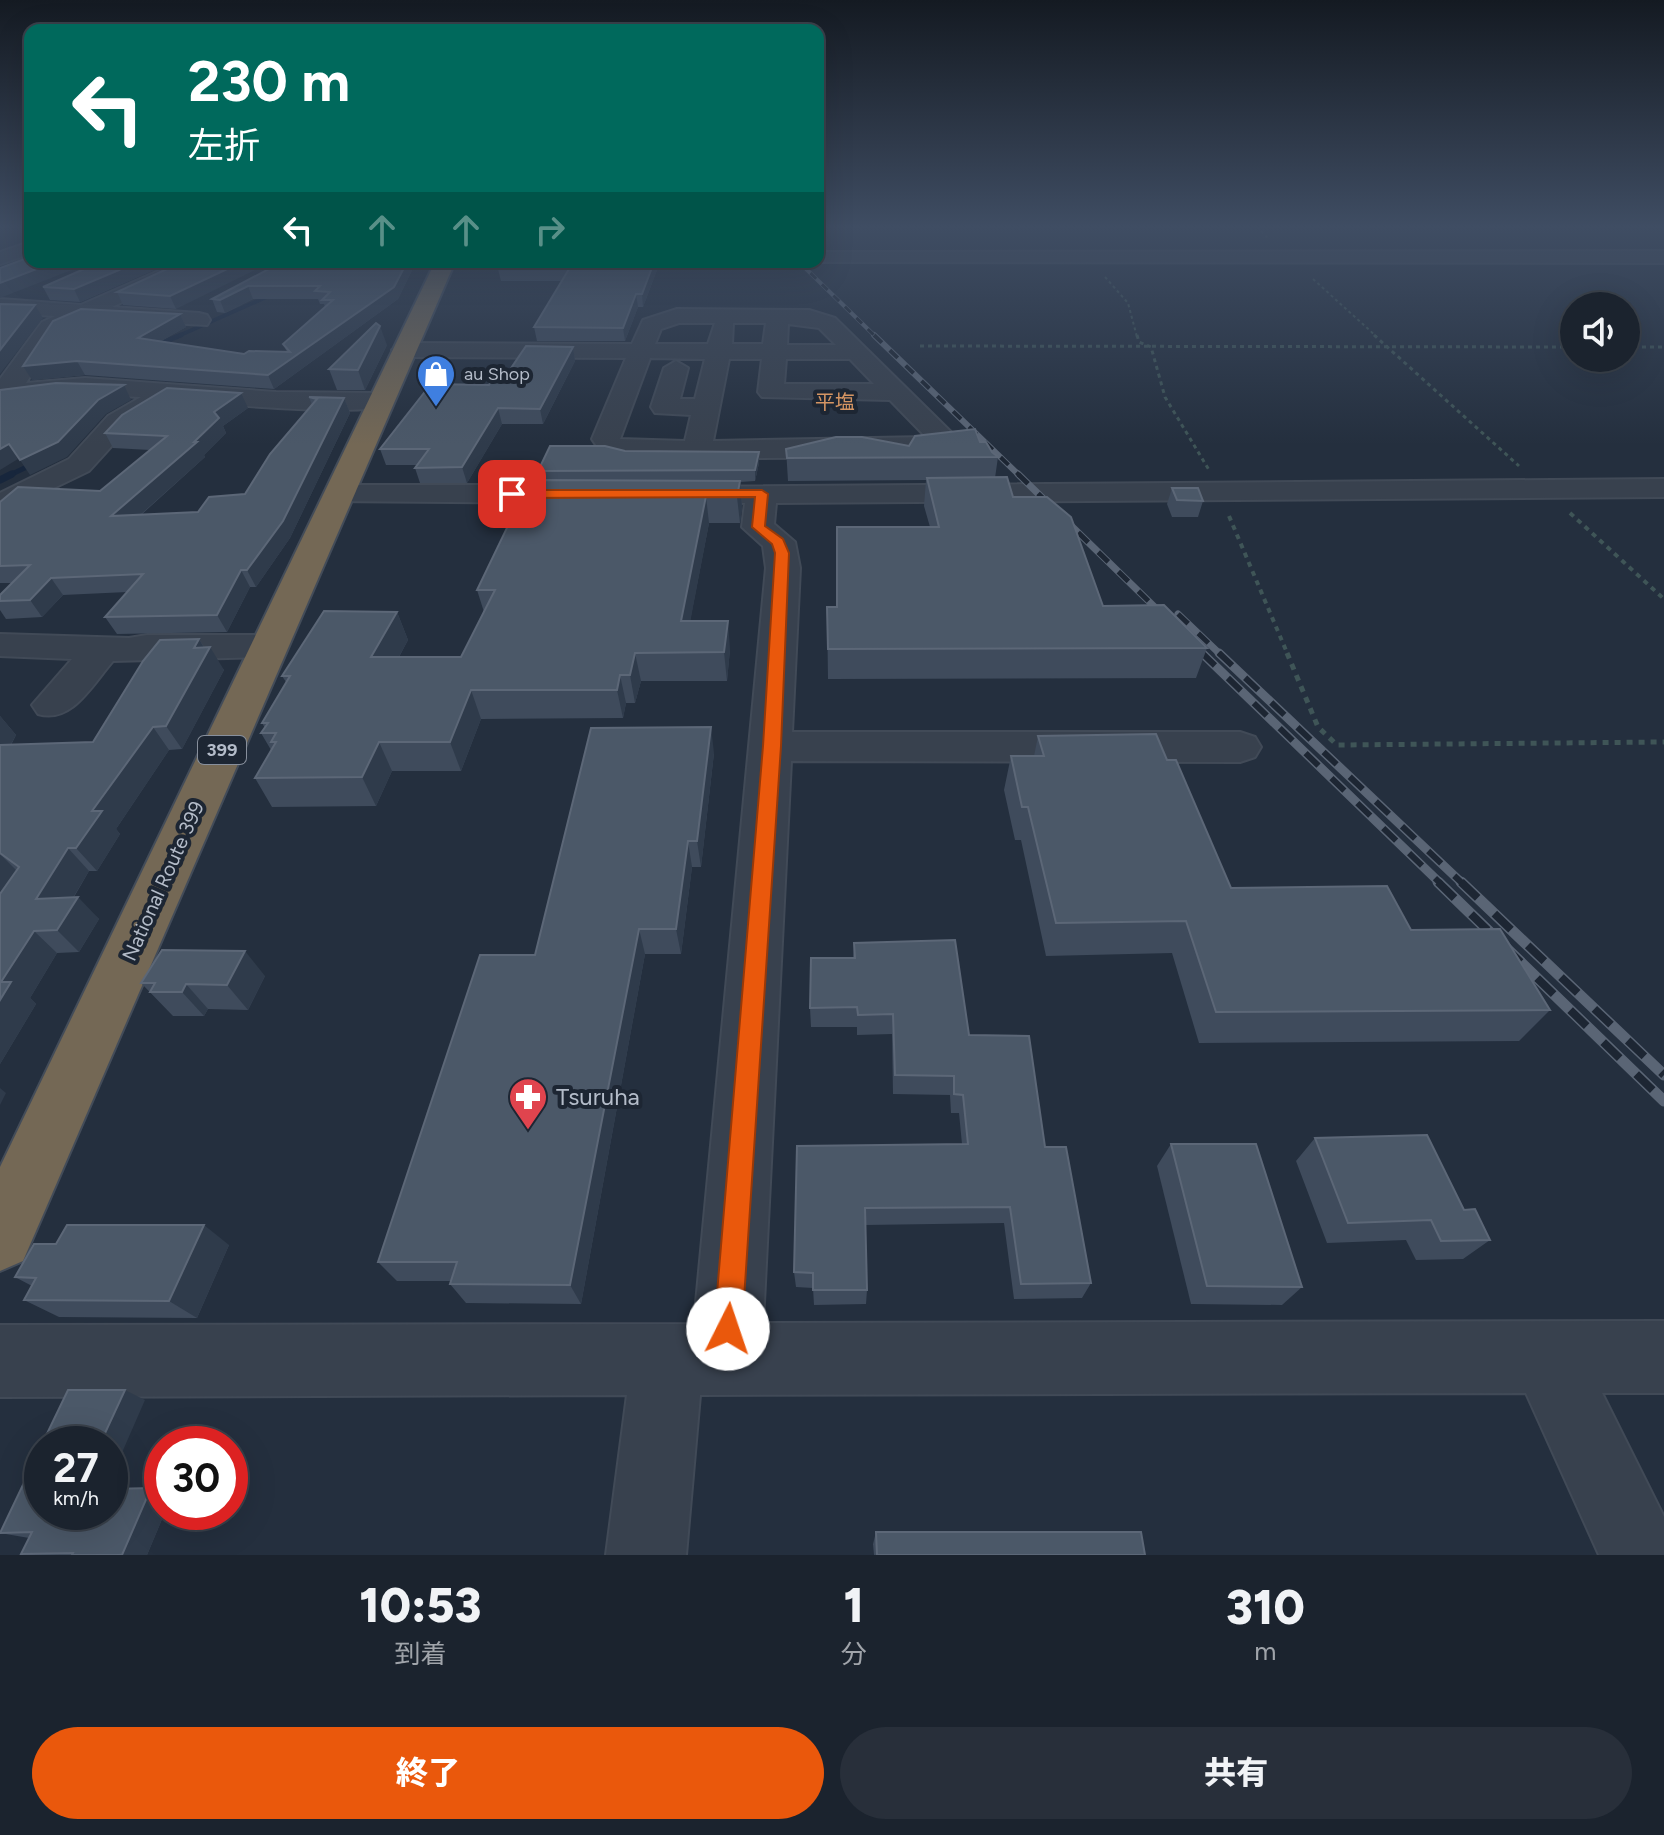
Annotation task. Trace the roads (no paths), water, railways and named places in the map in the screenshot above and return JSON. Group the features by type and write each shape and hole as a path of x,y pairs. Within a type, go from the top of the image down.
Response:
{"highway":[{"name":"National Route 399","path":"0,1238 427,300"}],"street":[{"path":"4,307 23,300"},
{"path":"10,393 14,386 13,379 45,331 111,300"},
{"path":"4,307 196,315"},
{"path":"686,450 704,414 748,356 809,317 864,359 927,422 853,435 806,449 686,450 627,450 611,446 606,439 651,325 666,318 748,356 777,405 813,410 825,405 842,392 864,359"},
{"path":"404,350 639,357 864,359"},
{"path":"639,357 679,362 748,356 812,367 864,359"},
{"path":"614,422 644,422 704,414 748,356"},
{"path":"639,357 679,362"},
{"path":"679,362 664,407 704,414"},
{"path":"812,367 809,383 841,382 853,435"},
{"path":"10,393 96,383 259,399 381,401"},
{"path":"0,505 79,465 118,422 169,392"},
{"path":"644,422 639,436 678,436 686,450"},
{"path":"792,422 853,435"},
{"path":"646,1555 696,1359 772,746 782,553 779,542 758,527 806,449"},
{"path":"652,494 1664,488"},
{"path":"339,494 621,494"},
{"path":"0,645 103,649 269,646"},
{"path":"52,705 103,649"},
{"path":"772,746 1240,747"},
{"path":"1546,1357 1640,1555"},
{"path":"0,1361 1664,1357"}],"waterway":[{"path":"176,337 261,300"},
{"path":"157,345 181,335"},
{"path":"8,476 35,463"},
{"path":"8,476 12,474"},
{"path":"0,480 8,476"}],"railway":[{"path":"838,300 876,337"},
{"path":"874,335 1020,476"},
{"path":"1018,474 1204,655"},
{"path":"1178,614 1221,655"},
{"path":"1202,653 1441,884"},
{"path":"1219,653 1463,884"},
{"path":"1438,882 1664,1101"},
{"path":"1461,882 1664,1075"}],"place":[{"name":"au Shop","path":"436,408"},
{"name":"Tsuruha","path":"528,1131"}],"district":[{"name":"平塩","path":"835,402"}]}
